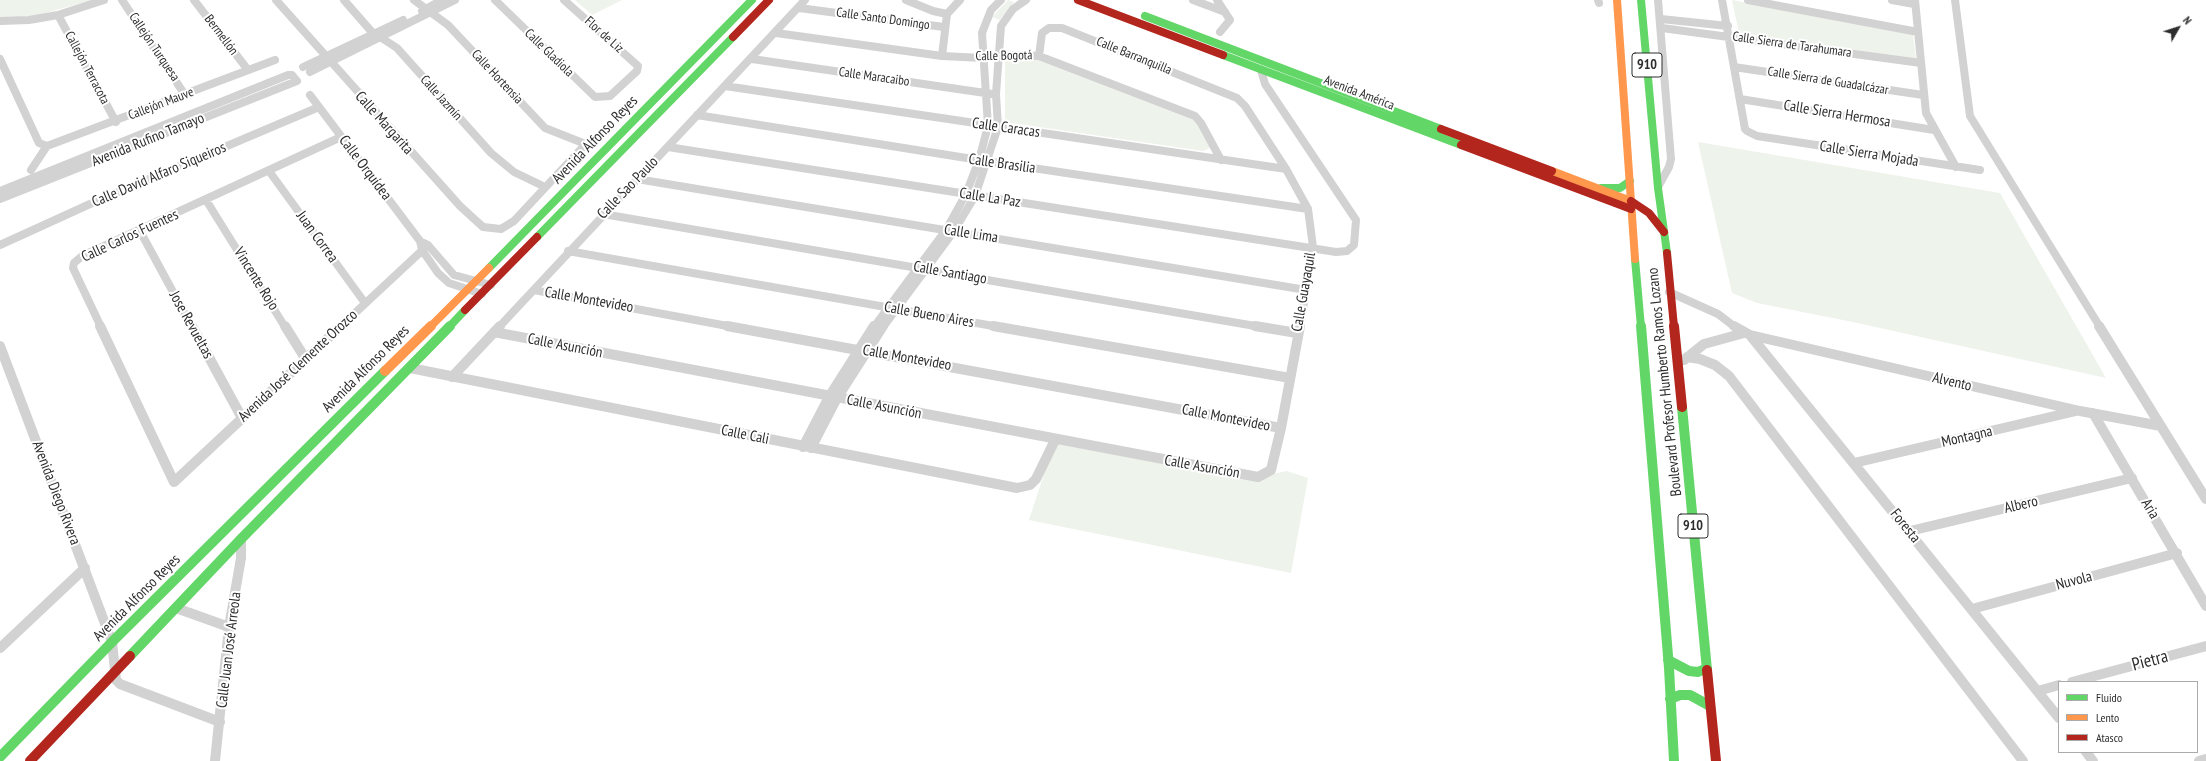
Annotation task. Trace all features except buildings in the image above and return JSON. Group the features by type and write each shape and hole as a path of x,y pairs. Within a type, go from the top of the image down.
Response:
{"main road":[{"name":"Avenida Alfonso Reyes","path":"0,757 112,642 475,282 752,0"},
{"name":"Avenida Alfonso Reyes","path":"33,760 241,539 769,0"},
{"name":"Avenida América","path":"1078,0 1261,70 1631,205"},
{"name":"Avenida América","path":"1102,0 1601,188 1631,205"},
{"name":"Boulevard Profesor Humberto Ramos Lozano","path":"1617,0 1631,205 1668,660 1674,761"},
{"name":"Boulevard Profesor Humberto Ramos Lozano","path":"1641,0 1658,188 1665,233 1669,292 1678,366 1716,761"},
{"path":"1246,64 1254,57"},
{"path":"1601,188 1620,188 1630,181"},
{"path":"1631,205 1649,213 1665,233"},
{"path":"1668,660 1689,671 1698,672 1707,668"},
{"path":"1670,699 1680,695 1690,695 1710,706"}],"street":[{"path":"0,21 29,20 58,15 104,0"},
{"name":"Callejón Turquesa","path":"122,0 185,95"},
{"name":"Bermellón","path":"194,0 248,70"},
{"name":"Calle Margarita","path":"276,0 327,60 460,206 483,227 501,229 514,221 546,187"},
{"name":"Calle Jazmín","path":"344,0 378,35 397,48 491,153 514,172 546,187"},
{"name":"Calle Hortensia","path":"414,0 448,25 545,128 581,141 584,145 546,187"},
{"path":"428,11 442,0"},
{"path":"310,72 327,60 428,11 456,0"},
{"name":"Calle Gladiola","path":"495,0 595,97 607,97 637,71"},
{"name":"Flor de Liz","path":"564,0 636,64 639,69 637,71"},
{"name":"Calle Sao Paulo","path":"452,377 534,290 568,251 752,59 805,0"},
{"path":"906,0 933,12 947,14"},
{"path":"942,56 944,27 947,14 960,0"},
{"path":"890,308 927,268 950,230 979,160 988,126 987,93 981,43 984,25 991,10 1001,0"},
{"path":"807,447 833,398 890,308 918,267 950,230 975,196 998,127 996,94 1001,26 1013,9 1026,0"},
{"path":"1192,0 1225,12"},
{"path":"1217,0 1230,20 1220,32"},
{"path":"1658,0 1662,28 1671,159 1670,167 1658,188"},
{"path":"1722,0 1730,36 1740,99"},
{"path":"1748,0 1918,32"},
{"path":"1892,0 1914,2 1926,113 1934,130 1956,167"},
{"path":"1955,0 1970,116 2206,499"},
{"name":"Calle Santo Domingo","path":"798,8 944,27"},
{"name":"Callejón Terracota","path":"58,15 116,122"},
{"name":"Calle Sierra de Tarahumara","path":"1661,19 1728,26"},
{"path":"984,25 1001,26"},
{"name":"Calle Barranquilla","path":"1039,56 1042,33 1049,28 1062,28 1231,94 1245,106"},
{"name":"Calle Sierra de Tarahumara","path":"1662,28 1921,63"},
{"name":"Calle Bogotá","path":"776,33 942,56 983,58 998,55 1039,56 1195,116 1202,122 1221,160"},
{"path":"0,59 39,143 47,146 31,170"},
{"name":"Calle Maracaibo","path":"752,59 996,94"},
{"name":"Callejón Mauve","path":"47,146 116,122 275,60"},
{"path":"303,67 327,60"},
{"name":"Calle Sierra de Guadalcázar","path":"1734,67 1923,95"},
{"name":"Calle La Paz","path":"668,147 975,196 1313,247 1336,252 1352,248 1357,225 1356,220 1265,84 1261,70"},
{"name":"Avenida Rufino Tamayo","path":"0,192 291,74 297,81 0,199"},
{"name":"Calle Caracas","path":"725,86 1286,169"},
{"name":"Calle Orquídea","path":"310,95 420,240 442,278 482,294"},
{"name":"Calle Sierra Hermosa","path":"1740,99 1934,130"},
{"name":"Calle Sierra Mojada","path":"1740,99 1745,129 1757,136 1980,170"},
{"name":"Calle Guayaquil","path":"1245,106 1286,169 1308,209 1313,247 1281,428 1271,470"},
{"name":"Calle David Alfaro Siqueiros","path":"0,245 90,204 319,107"},
{"name":"Calle Brasilia","path":"697,115 979,160 1308,209"},
{"name":"Calle Carlos Fuentes","path":"174,482 73,265 82,256 140,231 341,137"},
{"name":"Juan Correa","path":"269,171 365,303"},
{"name":"Calle Lima","path":"637,179 1306,290"},
{"name":"Vincente Rojo","path":"206,200 305,358"},
{"name":"Calle Santiago","path":"603,214 927,268 1297,333"},
{"name":"Jose Revueltas","path":"140,231 242,418"},
{"name":"Calle Orquídea","path":"425,248 454,275 475,282 491,285"},
{"name":"Avenida José Clemente Orozco","path":"174,482 305,358 425,248"},
{"name":"Calle Bueno Aires","path":"568,251 1290,378"},
{"name":"Calle Montevideo","path":"534,290 1281,428"},
{"name":"Alvento","path":"1669,292 1718,314 1747,334 2080,411 2161,426"},
{"name":"Calle Asunción","path":"494,332 833,398 1258,477 1263,476 1271,470"},
{"name":"Alvento","path":"1678,366 1704,344 1747,334"},
{"name":"Foresta","path":"1747,334 1910,531 2058,717"},
{"name":"Avenida Diego Rivera","path":"0,346 112,642 114,673"},
{"path":"1687,357 1700,359 1715,365 1729,376 2023,761"},
{"name":"Calle Cali","path":"410,368 1017,488 1030,485 1036,479 1055,440"},
{"name":"Montagna","path":"1854,463 2080,411"},
{"name":"Aria","path":"2093,413 2177,553 2206,606"},
{"name":"Albero","path":"1910,531 2132,478"},
{"name":"Calle Juan José Arreola","path":"216,761 229,627 241,558 241,539"},
{"name":"Nuvola","path":"1972,609 2177,553"},
{"path":"0,648 85,568"},
{"path":"176,608 229,627"},
{"name":"Pietra","path":"2076,681 2206,646"},
{"path":"114,673 120,684 220,722"},
{"path":"2038,691 2058,685"},
{"path":"2087,753 2093,761"},
{"path":"2199,761 2206,759"}],"shaded area":[{"path":"0,0 93,0 38,15 10,18 0,17"},
{"path":"575,0 622,0 592,15"},
{"path":"1008,0 1014,2 1000,20 992,17"},
{"path":"1732,0 1913,34 1916,59 1739,33"},
{"path":"1005,57 1032,57 1194,118 1212,147 1203,151 1005,122"},
{"path":"1698,142 2000,193 2106,378 1853,322 1757,303 1732,293"},
{"path":"1055,440 1258,477 1287,471 1308,478 1291,573 1029,520"}],"traffic: fast":[{"path":"489,268 752,0"},
{"path":"1641,0 1658,188 1667,253"},
{"path":"1145,16 1441,129"},
{"path":"537,237 733,37"},
{"path":"1223,55 1461,145"},
{"path":"1601,188 1620,188 1630,181"},
{"path":"1635,259 1669,668 1674,761"},
{"path":"130,656 241,539 465,310"},
{"path":"0,757 112,642 385,371"},
{"path":"1682,407 1707,670"},
{"path":"1668,660 1689,671 1698,672 1707,668"},
{"path":"1670,699 1680,695 1690,695 1710,706"}],"traffic: slow":[{"path":"1617,0 1635,259"},
{"path":"1552,171 1631,201"},
{"path":"385,371 489,268"}],"traffic: jam":[{"path":"733,37 769,0"},
{"path":"1078,0 1223,55"},
{"path":"1441,129 1552,171"},
{"path":"1461,145 1631,209"},
{"path":"1631,201 1649,213 1664,232"},
{"path":"465,310 537,237"},
{"path":"1667,253 1682,407"},
{"path":"30,761 130,656"},
{"path":"1707,670 1716,761"}]}
